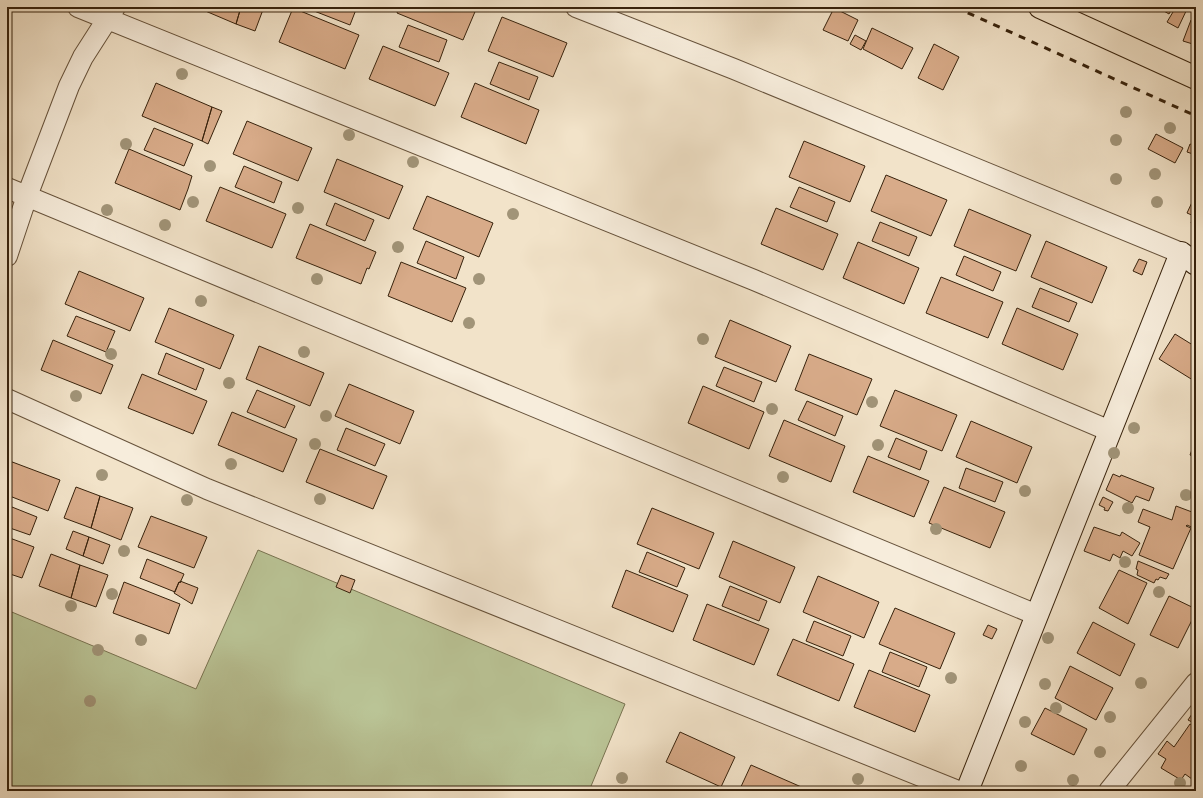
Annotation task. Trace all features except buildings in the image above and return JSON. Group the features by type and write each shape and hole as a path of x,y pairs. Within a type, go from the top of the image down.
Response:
{"main road":[{"path":"1040,7 1196,78"},
{"path":"967,791 1110,431 1189,259"}],"street":[{"path":"78,7 111,13 747,277 1110,431"},
{"path":"576,7 741,72 1189,259"},
{"path":"7,256 27,196 69,86 83,57 111,13"},
{"path":"7,188 1037,615"},
{"path":"7,399 207,489 958,791"},
{"path":"1109,791 1196,683"}],"green space":[{"path":"258,550 625,704 589,791 7,791 7,610 196,689"}],"railway":[{"path":"955,7 1196,116"}]}
